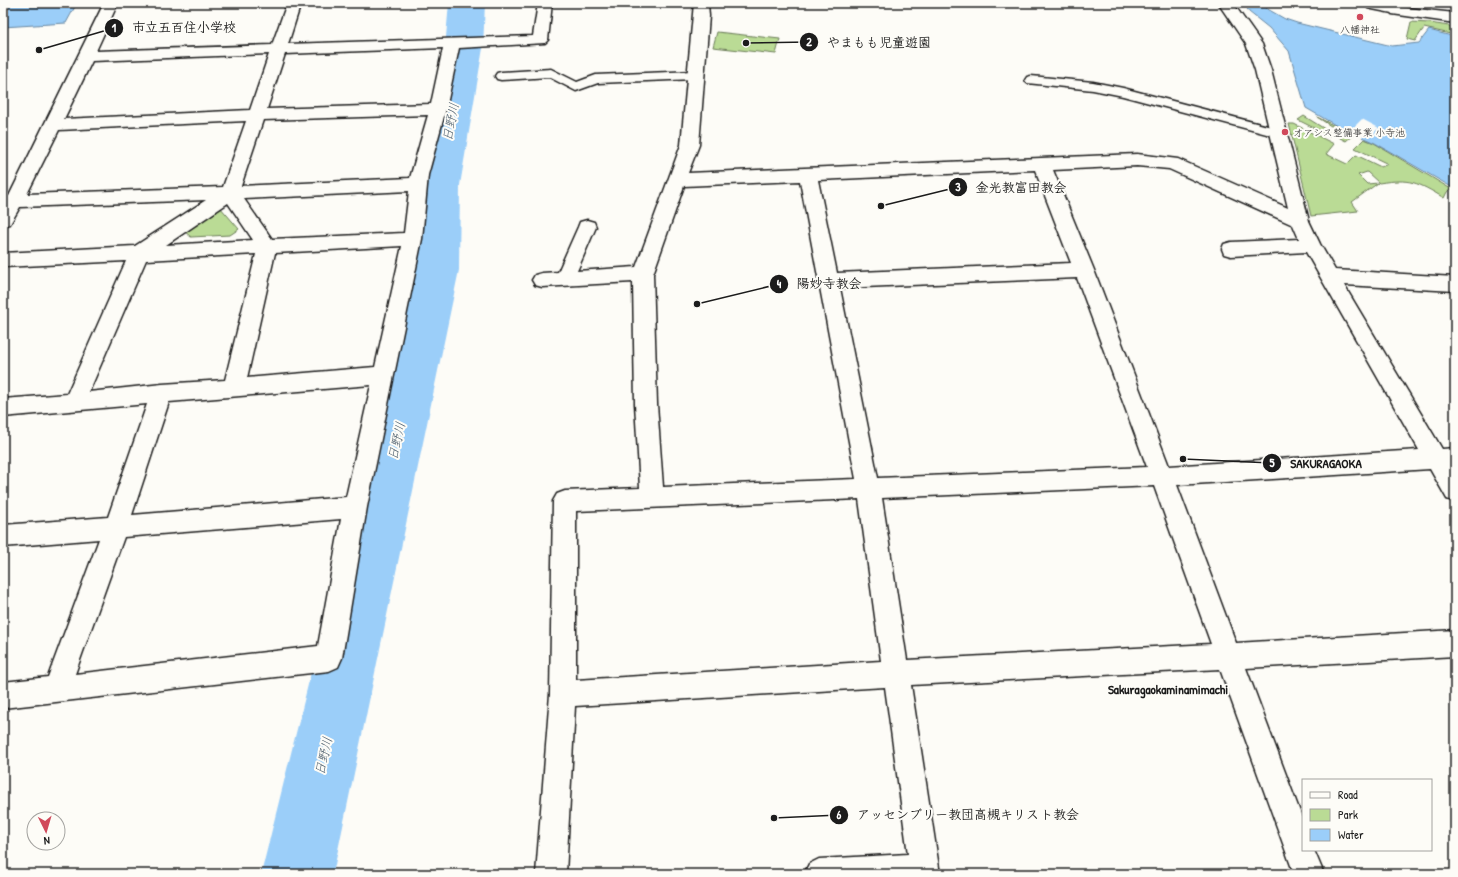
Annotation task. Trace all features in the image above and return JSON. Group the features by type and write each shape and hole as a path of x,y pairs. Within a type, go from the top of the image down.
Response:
{"street":[{"path":"3,219 9,202 53,125 111,3"},
{"path":"75,400 139,253 230,193 294,3"},
{"path":"86,56 540,40 545,3"},
{"path":"652,497 646,404 643,274 690,145 701,3"},
{"path":"1225,3 1254,44 1263,70 1300,221 1311,245 1445,458 1455,492"},
{"path":"1397,11 1455,18"},
{"path":"3,695 329,658 355,507 413,239 419,175 438,109 462,43"},
{"path":"53,125 256,115 438,109"},
{"path":"677,180 1137,160 1172,163 1300,221"},
{"path":"1042,165 1163,476 1309,874"},
{"path":"808,174 869,489 924,871 819,874"},
{"path":"9,202 418,184"},
{"path":"230,193 267,246 234,387"},
{"path":"564,279 587,227"},
{"path":"3,260 413,239"},
{"path":"1231,249 1311,245"},
{"path":"828,281 1084,270"},
{"path":"542,280 643,274"},
{"path":"1331,277 1455,284"},
{"path":"3,408 75,400 384,374"},
{"path":"56,689 116,526 162,393"},
{"path":"551,874 563,694 565,501 1163,476 1445,458"},
{"path":"3,536 355,507"},
{"path":"563,694 896,673 1455,643"}],"lane":[{"path":"1371,3 1372,6 1397,11"},
{"path":"501,76 551,72 576,87 596,79 695,75"},
{"path":"1031,80 1093,86 1123,92 1278,133"}],"green space":[{"path":"1411,22 1455,27 1455,35 1424,28 1415,41 1407,39"},
{"path":"717,32 780,39 776,54 713,47"},
{"path":"1304,116 1328,131 1330,136 1298,120"},
{"path":"1317,117 1353,135 1346,141 1340,138 1337,130"},
{"path":"1289,124 1294,124 1334,144 1326,154 1347,164 1356,155 1381,167 1388,164 1355,148 1364,139 1374,143 1451,189 1447,192 1444,198 1427,188 1406,181 1379,183 1367,172 1358,175 1367,184 1378,183 1352,202 1358,211 1311,216"},
{"path":"220,207 239,229 230,235 191,237 184,231"}],"water":[{"path":"3,3 77,3 66,23 3,27"},
{"path":"1257,3 1285,19 1297,23 1392,46 1419,43 1429,30 1455,37 1455,189 1375,143 1337,126 1306,108 1289,51 1269,28 1249,12 1245,4"}],"pier":[{"path":"1362,119 1379,128 1371,135 1366,133 1360,139 1353,136 1359,130 1354,127"}],"waterway":[{"name":"日野川","path":"297,874 435,270 438,185 464,48 467,3"}],"place":[{"name":"八幡神社","path":"1360,17"},
{"name":"やまもも児童遊園","path":"746,43"},
{"name":"市立五百住小学校","path":"39,50"},
{"name":"オアシス整備事業 小寺池","path":"1285,132"},
{"name":"金光教富田教会","path":"881,206"},
{"name":"陽妙寺教会","path":"697,304"},
{"name":"SAKURAGAOKA","path":"1183,459"},
{"name":"アッセンブリー教団高槻キリスト教会","path":"774,818"}],"district":[{"name":"Sakuragaokaminamimachi","path":"1168,689"}]}
